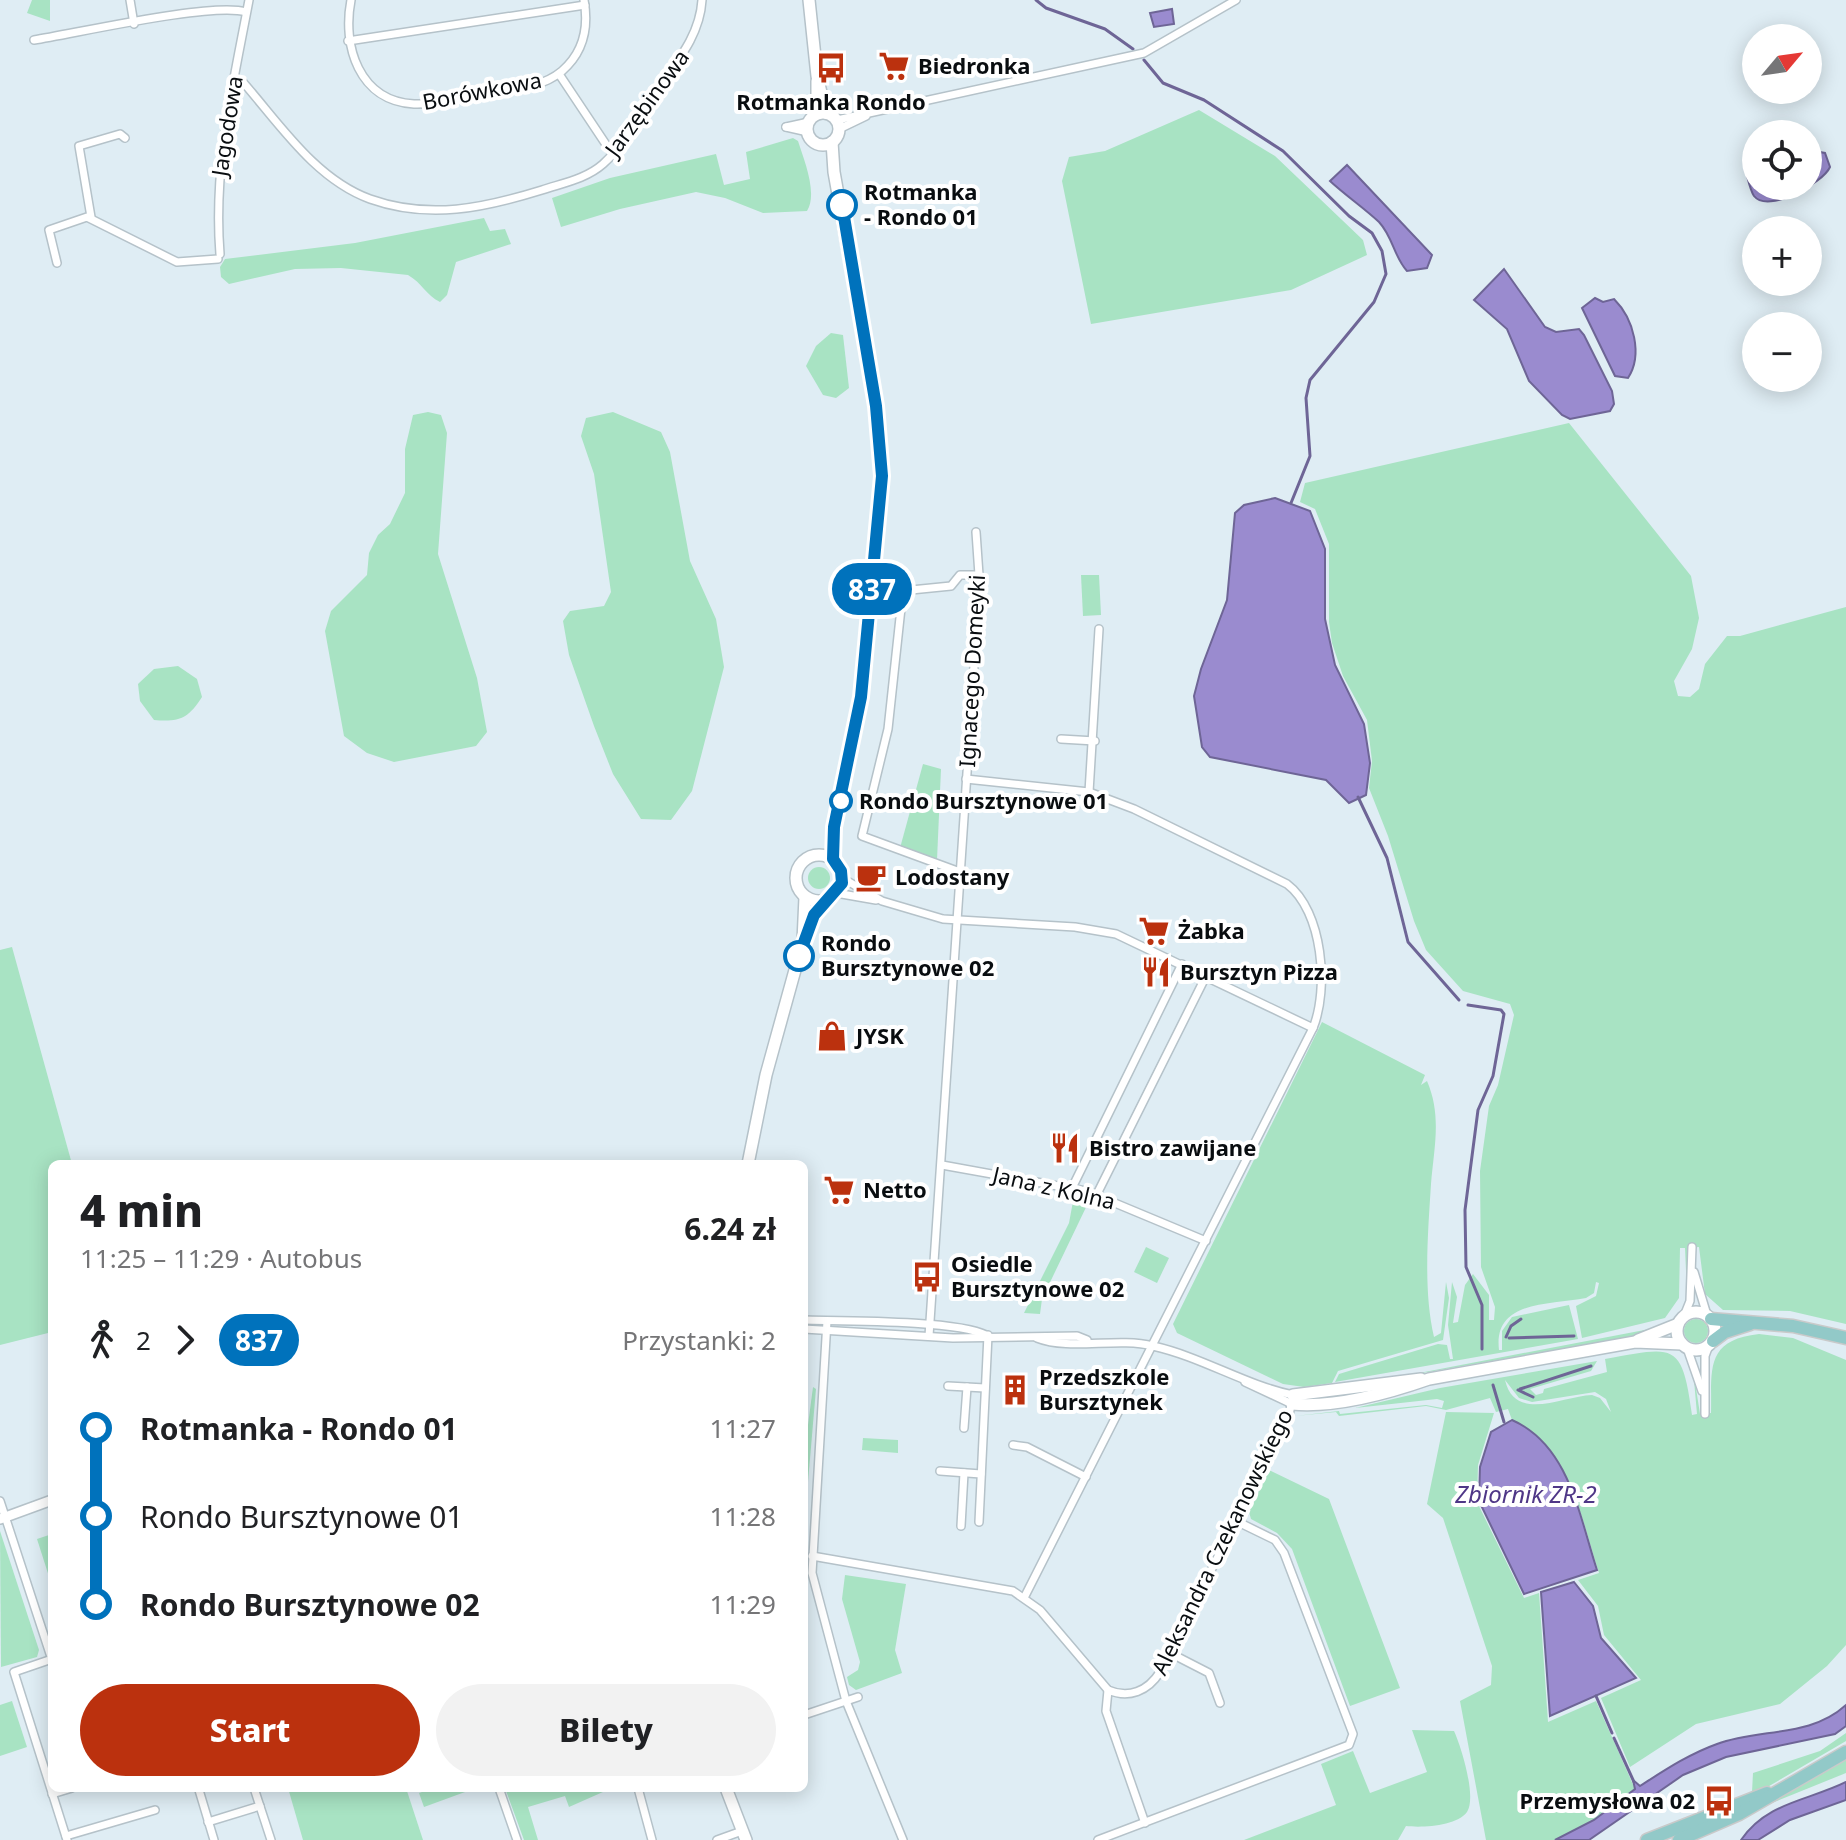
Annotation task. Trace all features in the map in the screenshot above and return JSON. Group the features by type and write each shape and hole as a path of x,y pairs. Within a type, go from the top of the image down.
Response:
{"main road":[{"path":"749,1160 766,1075 803,941 823,901 836,893 842,878 833,859 834,827 861,697 879,528 882,459 854,271 822,122 809,0"},
{"path":"822,122 813,141 827,143"},
{"path":"819,855 834,827"},
{"path":"823,901 805,897 797,888 797,869 805,859 819,855 833,859"},
{"path":"803,941 805,897"},
{"path":"1635,1342 1693,1312 1753,1323 1789,1325 1846,1338"},
{"path":"1709,1317 1716,1332 1711,1343"},
{"path":"1681,1320 1685,1346"},
{"path":"1293,1399 1429,1379 1635,1342 1701,1350 1721,1334 1753,1323"},
{"path":"1827,1334 1846,1349"},
{"path":"1679,1840 1739,1814 1846,1752"},
{"path":"1647,1840 1777,1790"},
{"path":"728,1792 744,1836"}],"street":[{"path":"130,0 134,24"},
{"name":"Jagodowa","path":"91,217 177,262 219,256 218,182 249,0"},
{"name":"Borówkowa","path":"351,0 348,41 358,70 368,83 395,100 415,104 524,88 559,74 578,52 584,38 588,24 585,2"},
{"name":"Jarzębinowa","path":"234,80 242,81 325,172 353,192 395,206 443,211 499,203 575,180 613,155 691,40 702,0"},
{"path":"822,122 867,115 1144,53 1236,0"},
{"path":"348,41 585,2"},
{"path":"34,40 234,9 246,12"},
{"path":"559,74 613,155"},
{"path":"57,263 49,234 51,228 91,217 79,146 120,134 125,138"},
{"name":"Ignacego Domeyki","path":"929,1336 979,575 976,532"},
{"path":"960,872 866,841 862,836 888,729 902,599 911,590 951,586 960,575 979,575"},
{"path":"1089,792 1095,741 1099,629"},
{"path":"1061,739 1095,741"},
{"path":"966,779 1089,792 1134,809 1269,874 1300,895 1309,909 1316,938 1321,1006 1313,1028 1025,1596"},
{"path":"842,878 882,901"},
{"path":"836,893 958,920 1107,932 1182,964 1313,1028"},
{"path":"1072,1188 1182,964"},
{"path":"1097,1194 1206,976"},
{"name":"Jana z Kolna","path":"942,1165 1097,1194 1206,1241"},
{"path":"1681,1320 1689,1305 1692,1247"},
{"path":"1693,1269 1709,1317"},
{"path":"808,1320 975,1329 987,1335"},
{"path":"827,1321 812,1556 818,1604 846,1701 903,1840"},
{"path":"808,1329 975,1338 987,1335 1037,1338 1077,1336 1089,1341 1153,1346 1293,1399"},
{"path":"979,1522 987,1335"},
{"path":"1705,1414 1705,1353 1711,1343"},
{"path":"1685,1346 1703,1393"},
{"path":"948,1386 985,1388"},
{"path":"964,1428 967,1387"},
{"name":"Aleksandra Czekanowskiego","path":"1108,1690 1126,1694 1145,1689 1156,1679 1236,1521 1293,1399"},
{"path":"1013,1445 1027,1447 1086,1477"},
{"path":"940,1471 981,1474"},
{"path":"961,1526 964,1473"},
{"path":"0,1501 3,1518 48,1648"},
{"path":"3,1518 48,1501"},
{"path":"1098,1840 1349,1745 1353,1734 1284,1553 1275,1540 1236,1521"},
{"path":"812,1556 965,1580 1025,1596 1108,1690 1106,1711 1145,1823"},
{"path":"1170,1653 1209,1673 1220,1703"},
{"path":"48,1661 14,1672 48,1781"},
{"path":"808,1714 858,1697"},
{"path":"59,1792 52,1794 66,1838 155,1810"},
{"path":"200,1792 214,1840"},
{"path":"255,1792 271,1840"},
{"path":"500,1792 517,1840"},
{"path":"639,1792 652,1840"},
{"path":"208,1822 260,1806"},
{"path":"717,1840 744,1836"}],"green space":[{"path":"32,0 50,0 50,21 27,13"},
{"path":"1199,110 1275,156 1363,240 1367,255 1291,290 1091,324 1062,181 1069,157 1105,151"},
{"path":"793,138 798,141 809,176 811,195 807,211 763,213 725,198 696,192 620,209 561,227 552,198 610,178 716,154 724,185 750,179 746,152"},
{"path":"484,218 490,231 505,229 511,244 456,262 447,295 440,302 408,275 341,268 295,269 229,284 221,277 220,267 225,259 355,243"},
{"path":"831,333 843,335 849,388 836,398 823,395 806,366 816,346"},
{"path":"428,412 441,415 447,433 438,554 477,678 487,732 476,746 394,762 367,753 344,736 325,631 331,611 367,575 369,553 378,535 390,524 405,493 405,449 413,415"},
{"path":"613,412 661,432 670,452 690,561 716,619 724,667 692,791 671,820 641,819 613,774 569,655 563,621 570,611 604,606 611,592 594,474 581,436 586,418"},
{"path":"1569,423 1691,576 1699,618 1692,649 1674,681 1678,696 1690,697 1699,689 1705,664 1727,636 1740,636 1846,607 1846,1324 1790,1311 1723,1310 1705,1294 1699,1247 1687,1248 1687,1293 1685,1248 1680,1248 1679,1298 1665,1318 1582,1338 1576,1306 1596,1296 1599,1283 1596,1282 1594,1293 1586,1298 1541,1304 1514,1313 1505,1322 1500,1334 1499,1350 1502,1350 1502,1331 1512,1317 1569,1305 1578,1339 1335,1382 1339,1374 1438,1344 1447,1345 1450,1359 1453,1359 1448,1325 1452,1282 1457,1297 1453,1323 1458,1322 1465,1285 1473,1274 1489,1295 1489,1320 1494,1320 1495,1307 1481,1267 1480,1171 1489,1106 1498,1085 1514,1015 1510,1004 1463,991 1426,950 1369,788 1372,761 1367,720 1343,676 1332,643 1329,544 1315,509 1300,502 1305,483"},
{"path":"1081,575 1099,575 1101,615 1083,616"},
{"path":"178,666 197,679 202,697 182,718 154,720 140,701 138,684 154,669"},
{"path":"923,764 941,769 937,860 900,848"},
{"path":"819,867 827,870 830,878 827,886 819,889 811,886 808,878 811,870"},
{"path":"12,947 71,1160 48,1160 48,1333 0,1345 0,950"},
{"path":"1322,1022 1425,1075 1421,1085 1427,1081 1436,1119 1427,1261 1428,1300 1434,1337 1441,1333 1446,1282 1449,1298 1443,1340 1338,1371 1332,1383 1304,1387 1283,1384 1177,1333 1173,1324"},
{"path":"1074,1196 1090,1199 1042,1299 1040,1314 1024,1313 1069,1223"},
{"path":"1146,1247 1169,1258 1157,1283 1134,1272"},
{"path":"1696,1319 1705,1322 1708,1331 1705,1340 1696,1343 1687,1340 1684,1331 1687,1322"},
{"path":"1655,1328 1658,1330 1632,1337 1393,1378"},
{"path":"1759,1334 1793,1338 1846,1360 1846,1645 1827,1666 1780,1704 1696,1724 1630,1767 1601,1698 1641,1680 1604,1635 1598,1606 1578,1580 1599,1573 1570,1485 1547,1447 1531,1431 1512,1420 1508,1409 1496,1412 1490,1398 1446,1410 1426,1406 1339,1416 1336,1412 1295,1416 1339,1411 1340,1414 1426,1405 1442,1408 1444,1401 1437,1399 1355,1408 1440,1388 1597,1361 1591,1371 1530,1389 1536,1395 1543,1393 1544,1389 1607,1372 1605,1359 1646,1352 1671,1354 1678,1361 1684,1373 1692,1415 1697,1414 1693,1369 1700,1414 1711,1413 1715,1360 1728,1343","holes":["1505,1380 1519,1398 1532,1402 1595,1392 1606,1399 1611,1412 1600,1398 1592,1395 1541,1404 1519,1401 1510,1393"]},
{"path":"813,1387 816,1389 808,1482 808,1425"},
{"path":"1446,1412 1494,1413 1478,1465 1477,1502 1524,1598 1539,1593 1548,1722 1596,1701 1635,1789 1594,1820 1556,1840 1486,1840 1460,1701 1491,1685 1492,1666 1443,1518 1427,1504"},
{"path":"863,1438 898,1440 898,1453 862,1450"},
{"path":"1269,1470 1329,1499 1400,1688 1350,1706 1292,1549 1277,1533 1251,1519 1249,1512"},
{"path":"0,1531 39,1650 37,1657 1,1667"},
{"path":"48,1535 48,1573 37,1539"},
{"path":"845,1575 906,1584 895,1650 902,1673 856,1690 849,1685 847,1677 858,1670 860,1662 842,1599"},
{"path":"12,1701 27,1747 0,1756 0,1705"},
{"path":"1412,1730 1454,1731 1469,1784 1470,1805 1462,1817 1439,1825 1406,1826 1398,1840 1244,1840 1336,1805 1321,1764 1353,1751 1370,1793 1427,1772"},
{"path":"1846,1733 1846,1741 1764,1789 1752,1792 1753,1773 1820,1751"},
{"path":"1846,1758 1846,1773 1757,1809"},
{"path":"289,1792 407,1792 423,1840 303,1840"},
{"path":"422,1792 465,1792 424,1807 419,1793"},
{"path":"506,1792 603,1792 569,1807 565,1796 528,1807 538,1840 524,1840"}],"water":[{"path":"1172,9 1174,24 1154,27 1150,13"},
{"path":"1822,152 1830,167 1822,177"},
{"path":"1347,165 1432,255 1427,268 1407,271 1379,222 1330,181"},
{"path":"1504,269 1545,327 1556,332 1579,329 1584,335 1612,391 1614,404 1610,411 1570,419 1562,415 1529,381 1507,329 1474,300"},
{"path":"1595,298 1603,302 1614,299 1627,317 1635,348 1633,369 1628,378 1615,376 1582,308"},
{"path":"1275,498 1310,511 1325,549 1325,619 1335,665 1364,724 1370,763 1366,795 1349,803 1326,780 1210,757 1202,747 1194,696 1227,600 1235,513 1244,505"},
{"name":"Zbiornik ZR-2","path":"1512,1420 1531,1431 1547,1446 1559,1464 1577,1505 1597,1570 1524,1594 1479,1501 1480,1467 1491,1432"},
{"path":"1574,1582 1593,1606 1601,1638 1636,1678 1550,1716 1541,1592"},
{"path":"1846,1705 1846,1726 1835,1734 1726,1757 1683,1775 1589,1840 1555,1840 1594,1820 1635,1789 1633,1780 1640,1786 1707,1748 1733,1739 1801,1728 1817,1723"},
{"path":"1846,1782 1846,1800 1790,1820 1758,1840 1741,1840 1751,1827 1776,1810"}],"waterway":[{"path":"1036,0 1046,8 1105,29 1133,49"},
{"path":"1144,60 1163,83 1204,100 1283,151 1349,216 1372,233 1382,251 1386,274 1374,302 1310,380 1306,398 1310,456 1291,503"},
{"path":"1358,797 1387,858 1408,942 1459,1000"},
{"path":"1468,1005 1501,1010 1504,1014 1493,1076 1478,1110 1465,1210 1466,1267 1482,1305 1482,1349"},
{"path":"1506,1337 1511,1326 1521,1319"},
{"path":"1509,1338 1574,1336"},
{"path":"1520,1389 1591,1366"},
{"path":"1493,1385 1504,1422"},
{"path":"1518,1390 1533,1397"},
{"path":"1596,1696 1612,1733"},
{"path":"1614,1738 1634,1782"}],"bus line":[{"name":"837","path":"799,956 814,915 823,901 833,897 840,889 842,883 841,871 833,859 834,827 853,751 861,697 881,506 882,459 876,406 842,205"}],"place":[{"name":"Biedronka","path":"894,66"},
{"name":"Rotmanka Rondo","path":"831,68"},
{"name":"Rotmanka - Rondo 01","path":"842,205"},
{"name":"Rondo Bursztynowe 01","path":"841,801"},
{"name":"Lodostany","path":"871,877"},
{"name":"Żabka","path":"1154,931"},
{"name":"Rondo Bursztynowe 02","path":"799,956"},
{"name":"Bursztyn Pizza","path":"1156,972"},
{"name":"JYSK","path":"832,1036"},
{"name":"Bistro zawijane","path":"1065,1148"},
{"name":"Netto","path":"839,1190"},
{"name":"Osiedle Bursztynowe 02","path":"927,1277"},
{"name":"Przedszkole Bursztynek","path":"1015,1390"},
{"name":"Przemysłowa 02","path":"1719,1801"}]}
